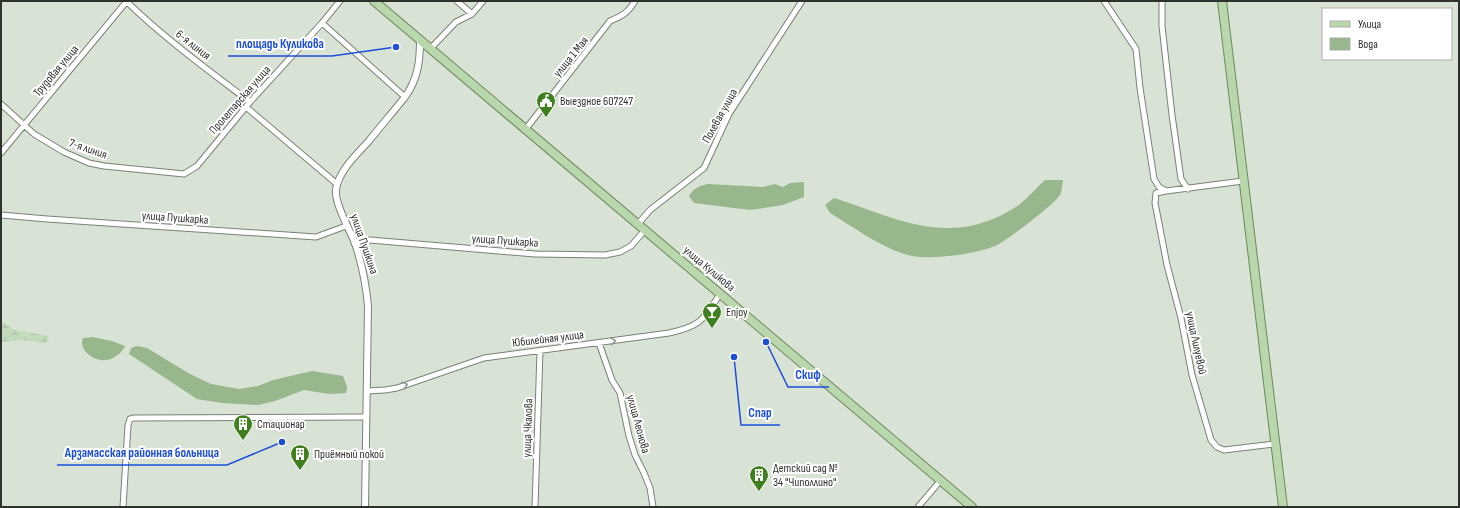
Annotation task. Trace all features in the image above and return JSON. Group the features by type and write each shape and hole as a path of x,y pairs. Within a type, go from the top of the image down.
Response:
{"main road":[{"name":"улица Куликова","path":"374,1 972,507"},
{"path":"1222,1 1274,444 1283,507"}],"street":[{"name":"6-я линия","path":"126,1 137,13 182,50 250,102"},
{"name":"Трудовая улица","path":"1,153 126,1"},
{"name":"Пролетарская улица","path":"184,174 196,166 250,102 340,1"},
{"path":"456,1 472,14"},
{"path":"431,48 456,22 472,14 483,1"},
{"name":"улица 1 Мая","path":"525,130 610,21 630,10 635,1"},
{"name":"Полевая улица","path":"638,224 650,210 704,168 729,114 802,1"},
{"path":"1104,1 1136,49 1140,88 1154,179 1159,187 1166,191 1243,181"},
{"path":"1162,1 1162,26 1172,114 1181,179 1188,189"},
{"path":"322,23 405,97"},
{"name":"улица Пушкина","path":"365,507 368,299 364,274 336,196 338,184 345,169 405,97 412,86 417,74 420,57 420,40"},
{"name":"7-я линия","path":"1,104 34,134 64,152 89,163 104,166 184,174"},
{"path":"246,107 338,184"},
{"name":"улица Лилуевой","path":"1166,191 1156,193 1155,204 1167,265 1181,318 1192,375 1211,440 1217,448 1224,450 1274,444"},
{"name":"улица Пушкарка","path":"1,215 55,220 316,237 346,226"},
{"name":"улица Пушкарка","path":"354,243 370,240 535,254 605,255 620,252 631,246 646,230"},
{"name":"Юбилейная улица","path":"367,391 397,388 484,358 669,333 690,328 698,324 707,314 720,294"},
{"name":"улица Леонова","path":"599,343 612,380 620,393 633,449 650,488 653,507"},
{"name":"улица Чкалова","path":"536,507 540,350"},
{"path":"123,507 128,425 130,420 134,418 366,417"},
{"path":"918,507 941,480"}],"green space":[{"path":"1,321 14,330 49,336 46,343 21,340 1,342"}],"water":[{"path":"1045,180 1063,180 1062,190 1056,200 1040,214 995,246 976,252 952,256 917,257 898,252 868,237 830,213 825,205 834,198 913,224 954,228 974,225 1005,213 1024,200"},
{"path":"804,182 804,197 783,205 750,210 694,203 689,196 697,188 708,184 763,187 775,184 783,187 790,183"},
{"path":"92,337 112,341 125,346 124,349 115,357 106,360 97,359 88,354 83,347 83,338"},
{"path":"137,346 147,348 190,374 211,384 239,389 258,386 273,380 312,371 343,376 347,387 346,393 329,394 304,390 275,401 258,405 222,403 197,399 129,354 131,348"}],"place":[{"name":"площадь Куликова","path":"396,47"},
{"name":"Выездное 607247","path":"546,118"},
{"name":"Enjoy","path":"712,329"},
{"name":"Скиф","path":"766,342"},
{"name":"Спар","path":"734,357"},
{"name":"Стационар","path":"243,441"},
{"name":"Арзамасская районная больница","path":"282,442"},
{"name":"Приёмный покой","path":"300,471"},
{"name":"Детский сад № 34 \"Чиполлино\"","path":"759,492"}]}
